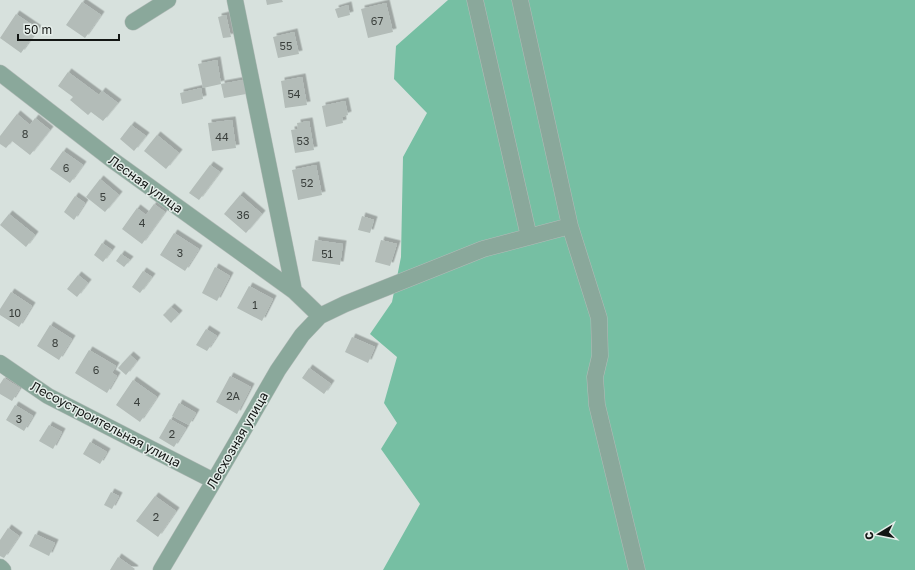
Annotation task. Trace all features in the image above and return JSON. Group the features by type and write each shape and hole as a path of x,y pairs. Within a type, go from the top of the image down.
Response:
{"street":[{"path":"133,22 168,0"},
{"path":"235,0 294,291"},
{"path":"475,0 529,237"},
{"path":"520,0 570,226 599,318 600,356 595,377 597,405 637,570"},
{"name":"Лесная улица","path":"0,73 111,159 294,291 320,316"},
{"path":"320,316 345,304 483,250 570,226"},
{"name":"Лесхозная улица","path":"160,570 214,481 278,370 302,336 320,316"},
{"name":"Лесоустроительная улица","path":"0,363 48,396 214,481"},
{"path":"0,567 3,570"}],"green space":[{"path":"448,0 915,0 915,570 383,570 420,504 381,449 397,423 384,403 397,357 370,334 392,302 401,257 403,157 427,113 394,79 396,46"}],"building":[{"path":"266,0 282,0 283,2 267,5"},
{"path":"82,2 101,15 85,38 66,25"},
{"path":"386,3 393,32 368,38 361,9"},
{"path":"348,5 350,15 338,18 335,9"},
{"path":"16,14 38,29 21,53 0,38"},
{"path":"226,15 231,37 223,38 218,17"},
{"path":"294,32 299,54 278,58 273,37"},
{"path":"217,60 221,84 203,88 198,64"},
{"path":"68,72 99,95 102,91 118,103 103,121 91,112 88,115 70,100 73,97 58,86"},
{"path":"302,77 307,105 285,108 281,81"},
{"path":"243,80 246,94 224,98 221,84"},
{"path":"201,88 203,99 182,104 180,93"},
{"path":"345,101 348,115 342,117 343,123 326,127 322,106"},
{"path":"17,114 30,125 35,118 50,130 30,155 12,141 6,148 0,144 0,136"},
{"path":"232,120 236,148 212,151 208,123"},
{"path":"309,121 314,150 295,153 291,130 298,129 297,123"},
{"path":"131,125 146,136 134,151 120,139"},
{"path":"157,135 179,153 166,169 144,151"},
{"path":"63,151 83,165 70,183 50,169"},
{"path":"210,165 220,172 199,200 189,193"},
{"path":"316,165 322,195 298,200 292,170"},
{"path":"100,179 119,195 105,212 86,197"},
{"path":"240,195 262,214 246,233 224,214"},
{"path":"75,196 85,203 74,220 64,212"},
{"path":"154,204 165,212 142,244 122,229 137,208 146,215"},
{"path":"9,214 35,235 26,247 0,225"},
{"path":"362,216 374,220 370,233 358,230"},
{"path":"174,233 199,249 185,271 160,255"},
{"path":"315,240 343,244 340,265 312,261"},
{"path":"381,240 397,244 390,266 375,262"},
{"path":"102,243 112,250 103,262 94,255"},
{"path":"121,254 130,260 124,267 116,261"},
{"path":"215,267 230,276 217,301 202,293"},
{"path":"143,271 152,277 140,293 132,287"},
{"path":"78,275 88,283 77,297 67,289"},
{"path":"249,286 273,299 262,321 237,308"},
{"path":"11,292 32,306 19,327 0,315 0,309"},
{"path":"171,307 179,314 171,323 163,315"},
{"path":"50,325 72,339 59,360 37,346"},
{"path":"206,329 217,336 207,351 196,345"},
{"path":"352,337 375,347 368,363 345,352"},
{"path":"89,350 116,366 112,373 117,376 107,393 75,373"},
{"path":"130,355 137,361 126,375 118,368"},
{"path":"309,368 331,384 324,394 302,378"},
{"path":"230,376 251,387 237,414 216,402"},
{"path":"4,378 20,388 12,401 0,394 0,384"},
{"path":"133,380 157,397 140,422 116,405"},
{"path":"179,403 196,413 189,425 172,416"},
{"path":"15,405 33,416 24,431 6,420"},
{"path":"170,419 186,428 174,447 159,438"},
{"path":"49,425 62,432 53,449 39,441"},
{"path":"90,442 107,452 100,464 83,454"},
{"path":"111,492 119,496 112,509 104,505"},
{"path":"155,496 176,511 158,537 136,521"},
{"path":"8,528 19,536 4,558 0,556 0,540"},
{"path":"35,534 55,543 49,556 29,546"},
{"path":"118,557 135,569 110,570"}]}
